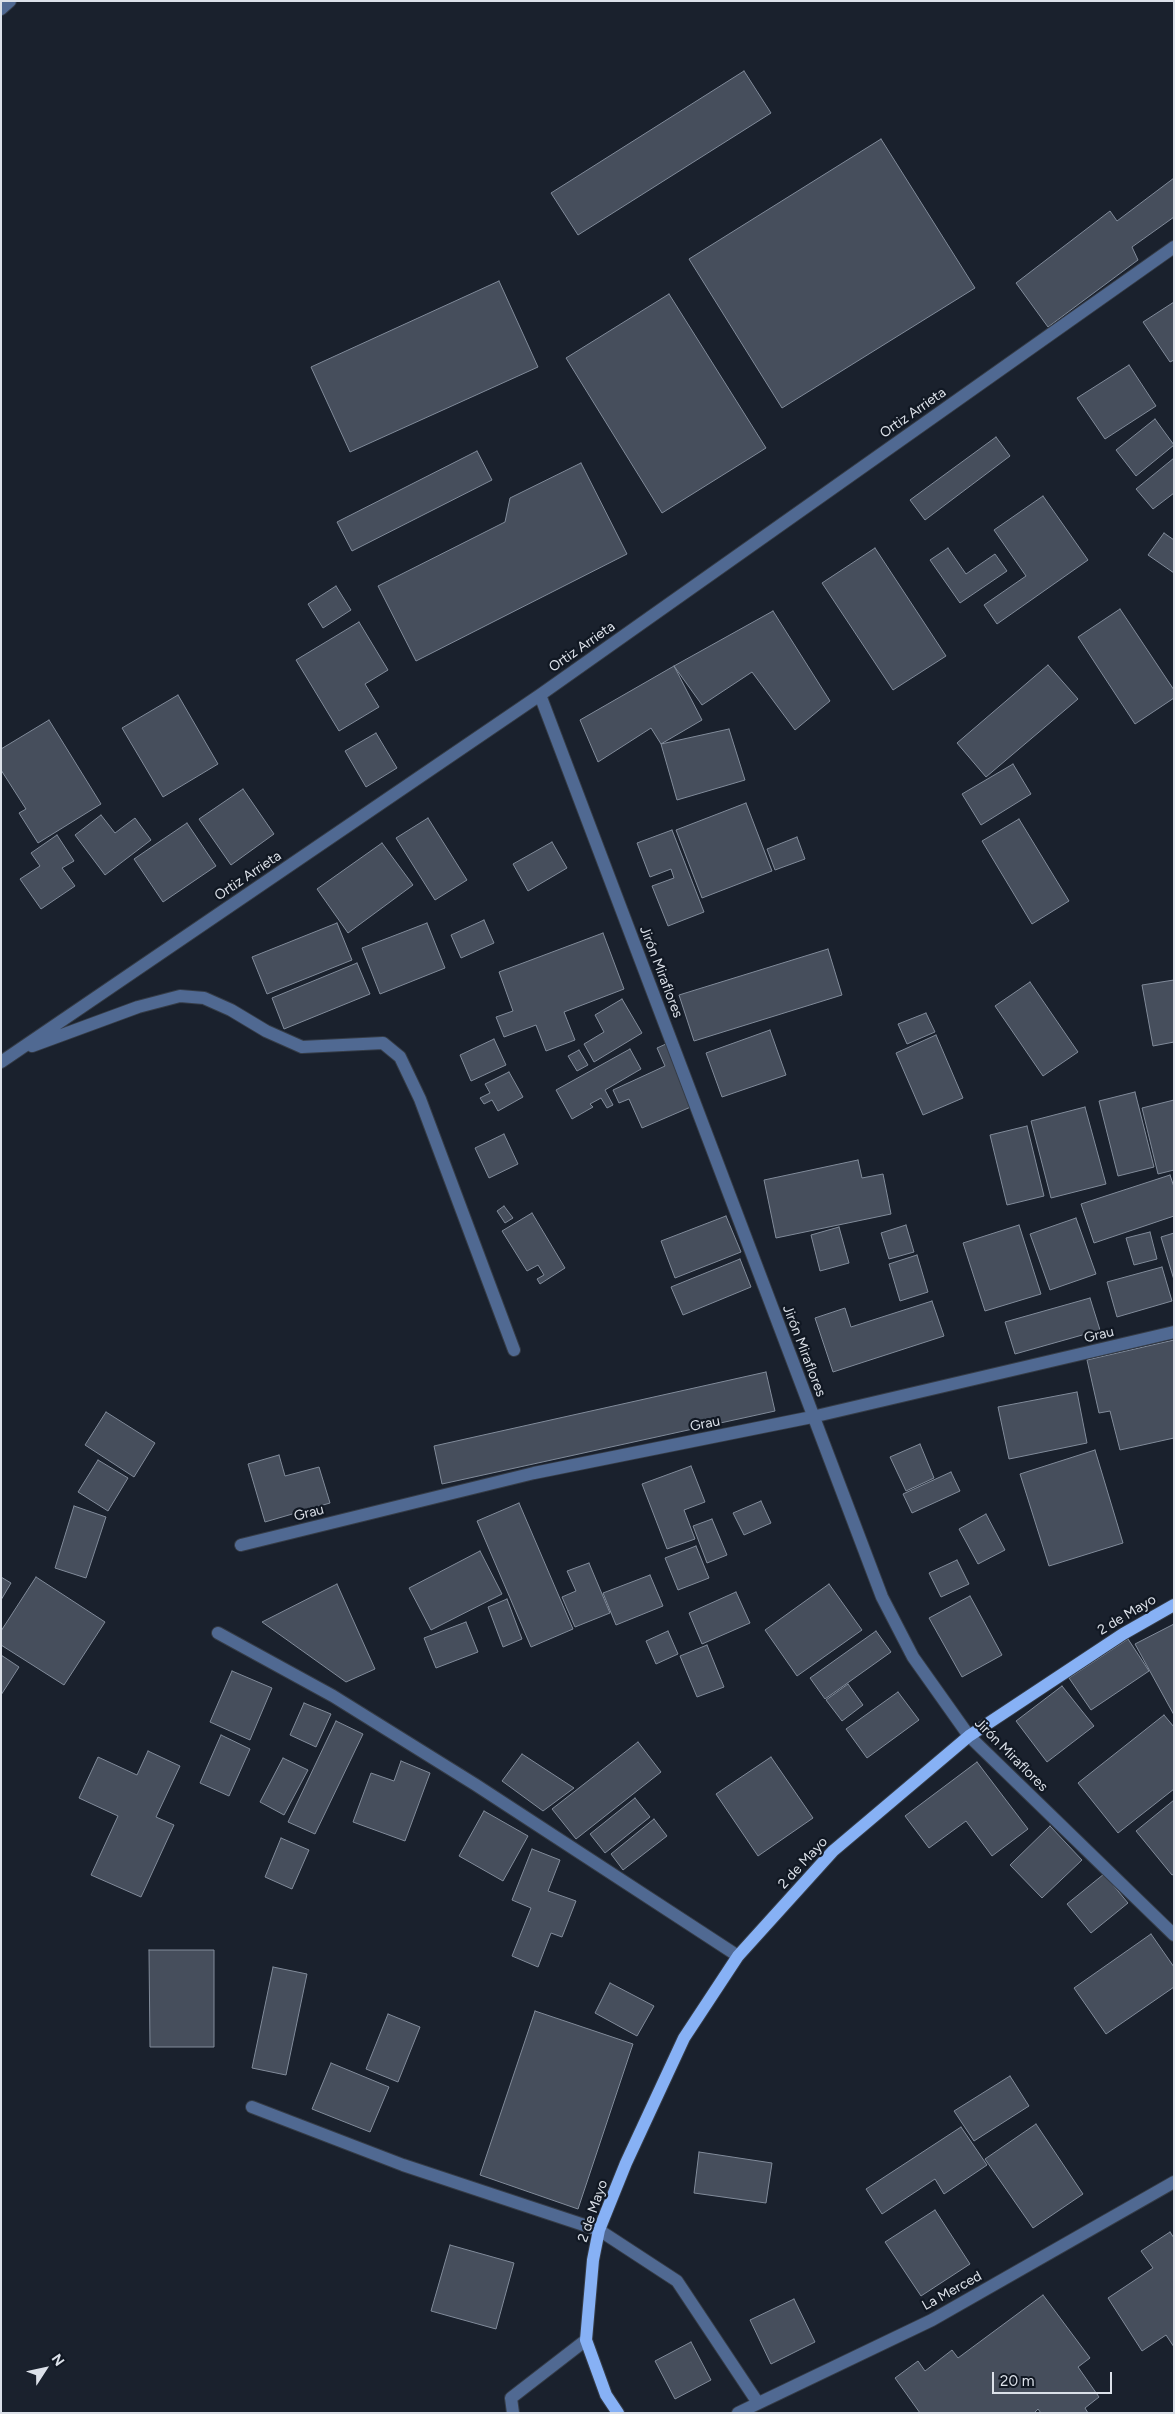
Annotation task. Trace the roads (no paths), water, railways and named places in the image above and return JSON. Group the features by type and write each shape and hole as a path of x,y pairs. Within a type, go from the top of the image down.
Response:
{"main road":[{"name":"2 de Mayo","path":"586,2340 593,2260 599,2230 626,2163 684,2038 738,1956 833,1851 969,1736 1123,1634 1174,1605"},
{"path":"586,2340 606,2395 618,2413"}],"street":[{"path":"1,9 10,1"},
{"name":"Ortiz Arrieta","path":"1,1062 540,695 1174,247"},
{"name":"Jirón Miraflores","path":"540,695 812,1417 882,1597 913,1656 969,1736 1174,1935"},
{"path":"18,1051 82,1030 138,1007 180,996 204,998 231,1010 266,1031 302,1047 384,1043 400,1057 420,1099 514,1350"},
{"name":"Grau","path":"241,1545 534,1473 812,1417 1174,1332"},
{"path":"218,1632 333,1696 468,1780 738,1956"},
{"path":"252,2107 403,2165 599,2230 677,2281 758,2403"},
{"name":"La Merced","path":"738,2413 932,2320 1174,2182"},
{"path":"513,2413 510,2398 586,2340"}]}
